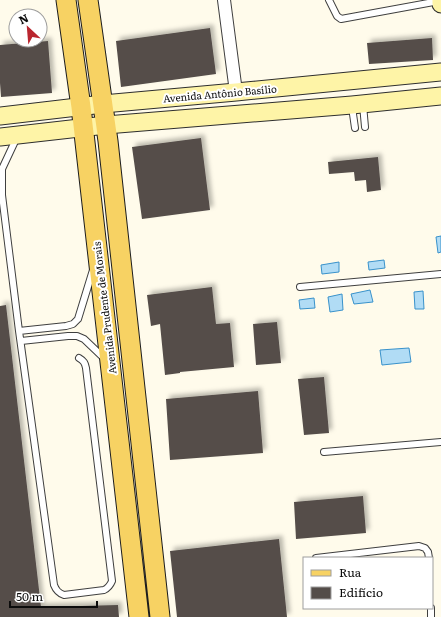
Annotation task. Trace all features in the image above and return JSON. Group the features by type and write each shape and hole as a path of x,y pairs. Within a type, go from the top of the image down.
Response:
{"main road":[{"name":"Avenida Prudente de Morais","path":"66,0 81,107 139,617"},
{"path":"88,0 106,126 160,617"},
{"name":"Avenida Antônio Basílio","path":"0,116 103,104 441,72"},
{"path":"0,137 83,128 358,105 441,96"}],"street":[{"path":"224,0 236,92"}],"lane":[{"path":"329,0 337,16 341,19 441,2"},
{"path":"358,105 365,127"},
{"path":"355,128 358,105"},
{"path":"18,135 1,167 2,194 19,331 54,585 56,590 64,595 104,590 108,588 112,581 86,368 83,360 79,358"},
{"path":"19,331 73,324 78,319 97,255"},
{"path":"300,287 441,274"},
{"path":"21,341 77,336 84,338 110,364"},
{"path":"324,452 441,442"},
{"path":"325,557 419,546 426,548 429,557"}],"water":[{"path":"441,236 441,252 438,253 436,237"},
{"path":"384,260 385,268 369,270 368,262"},
{"path":"339,262 339,272 322,274 321,265"},
{"path":"370,290 373,302 354,304 351,294"},
{"path":"423,291 424,309 415,309 414,292"},
{"path":"342,294 343,310 330,312 328,297"},
{"path":"314,298 315,308 300,309 299,300"},
{"path":"409,348 411,362 382,365 380,350"}],"building":[{"path":"210,28 216,74 121,87 116,41"},
{"path":"432,38 433,60 369,64 367,43"},
{"path":"48,41 52,93 1,97 0,45 8,44 8,48 48,48"},
{"path":"201,138 210,210 142,219 132,147"},
{"path":"378,157 381,190 367,192 366,180 355,181 354,172 329,174 328,162"},
{"path":"212,287 216,324 230,323 234,367 180,372 165,375 160,324 151,326 147,295"},
{"path":"6,305 41,607 118,605 119,617 0,617 0,306"},
{"path":"277,322 281,363 256,365 253,324"},
{"path":"324,377 329,433 304,435 298,379"},
{"path":"258,391 263,453 170,460 166,399"},
{"path":"363,496 366,533 296,539 294,502"},
{"path":"279,539 287,617 177,617 170,551"}]}
